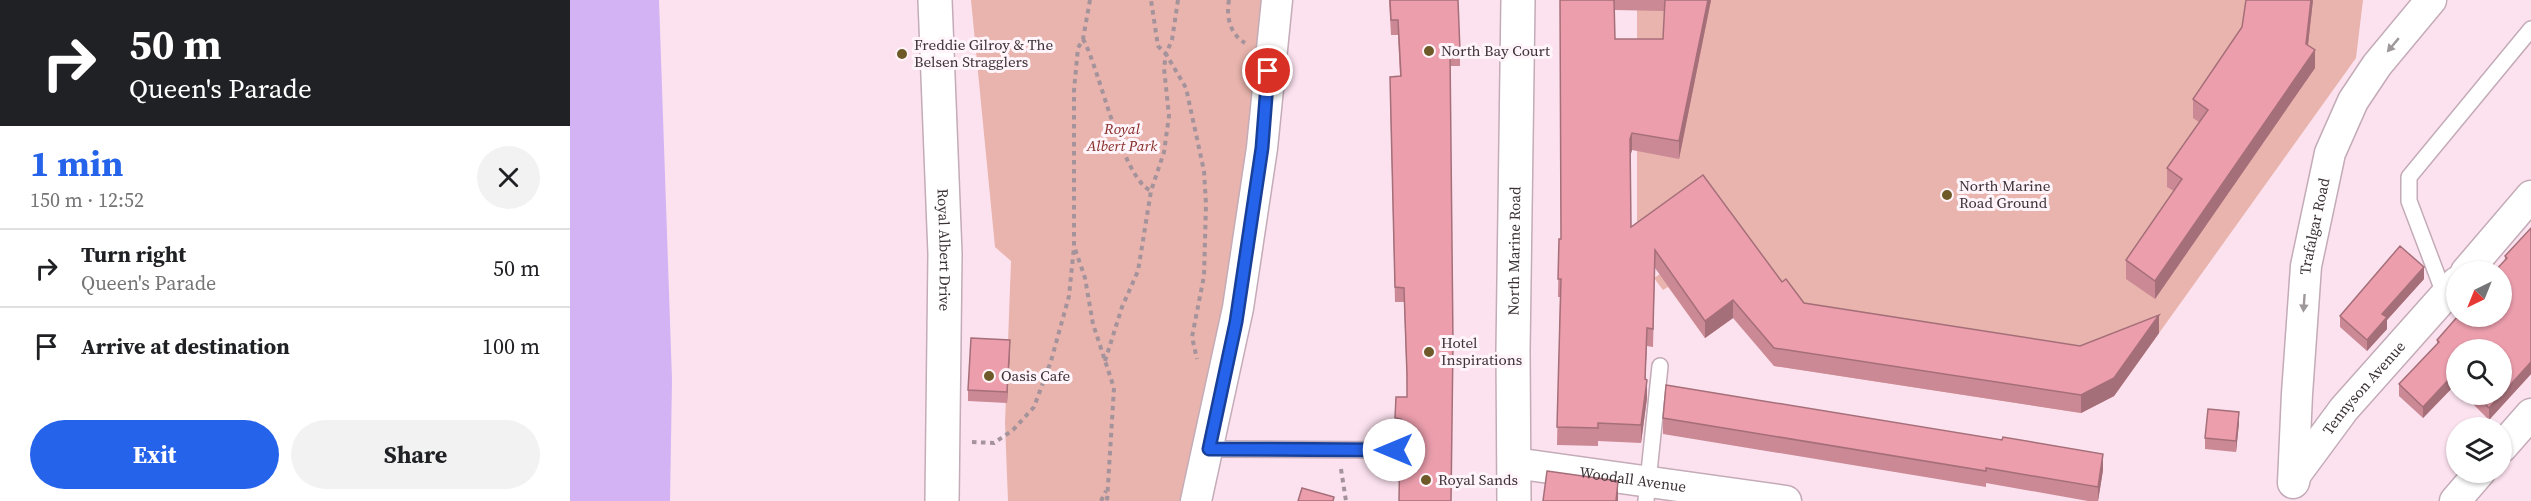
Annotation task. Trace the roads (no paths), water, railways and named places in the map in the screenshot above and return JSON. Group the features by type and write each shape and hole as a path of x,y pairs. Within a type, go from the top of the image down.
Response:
{"street":[{"name":"Royal Albert Drive","path":"935,0 945,254 942,501"},
{"path":"1196,501 1235,327 1262,148 1276,0"},
{"name":"North Marine Road","path":"1514,501 1513,351 1518,0"},
{"name":"Trafalgar Road","path":"2289,492 2306,266 2330,153 2353,101 2377,65 2431,0"},
{"path":"2475,261 2531,196"},
{"name":"Tennyson Avenue","path":"2289,492 2296,474 2344,410 2446,295"},
{"path":"2512,436 2531,414"},
{"name":"Woodall Avenue","path":"1514,463 1648,491 1786,501"},
{"path":"2455,501 2471,483"}],"lane":[{"path":"2446,279 2409,201 2409,177 2531,29"},
{"path":"1648,491 1660,366"},
{"path":"1209,449 1394,450"}],"place":[{"name":"North Bay Court","path":"1429,51"},
{"name":"Freddie Gilroy & The Belsen Stragglers","path":"902,54"},
{"name":"North Marine Road Ground","path":"1947,195"},
{"name":"Hotel Inspirations","path":"1429,352"},
{"name":"Oasis Cafe","path":"989,376"},
{"name":"Royal Sands","path":"1426,480"}],"park label":[{"name":"Royal Albert Park","path":"1122,138"}]}
